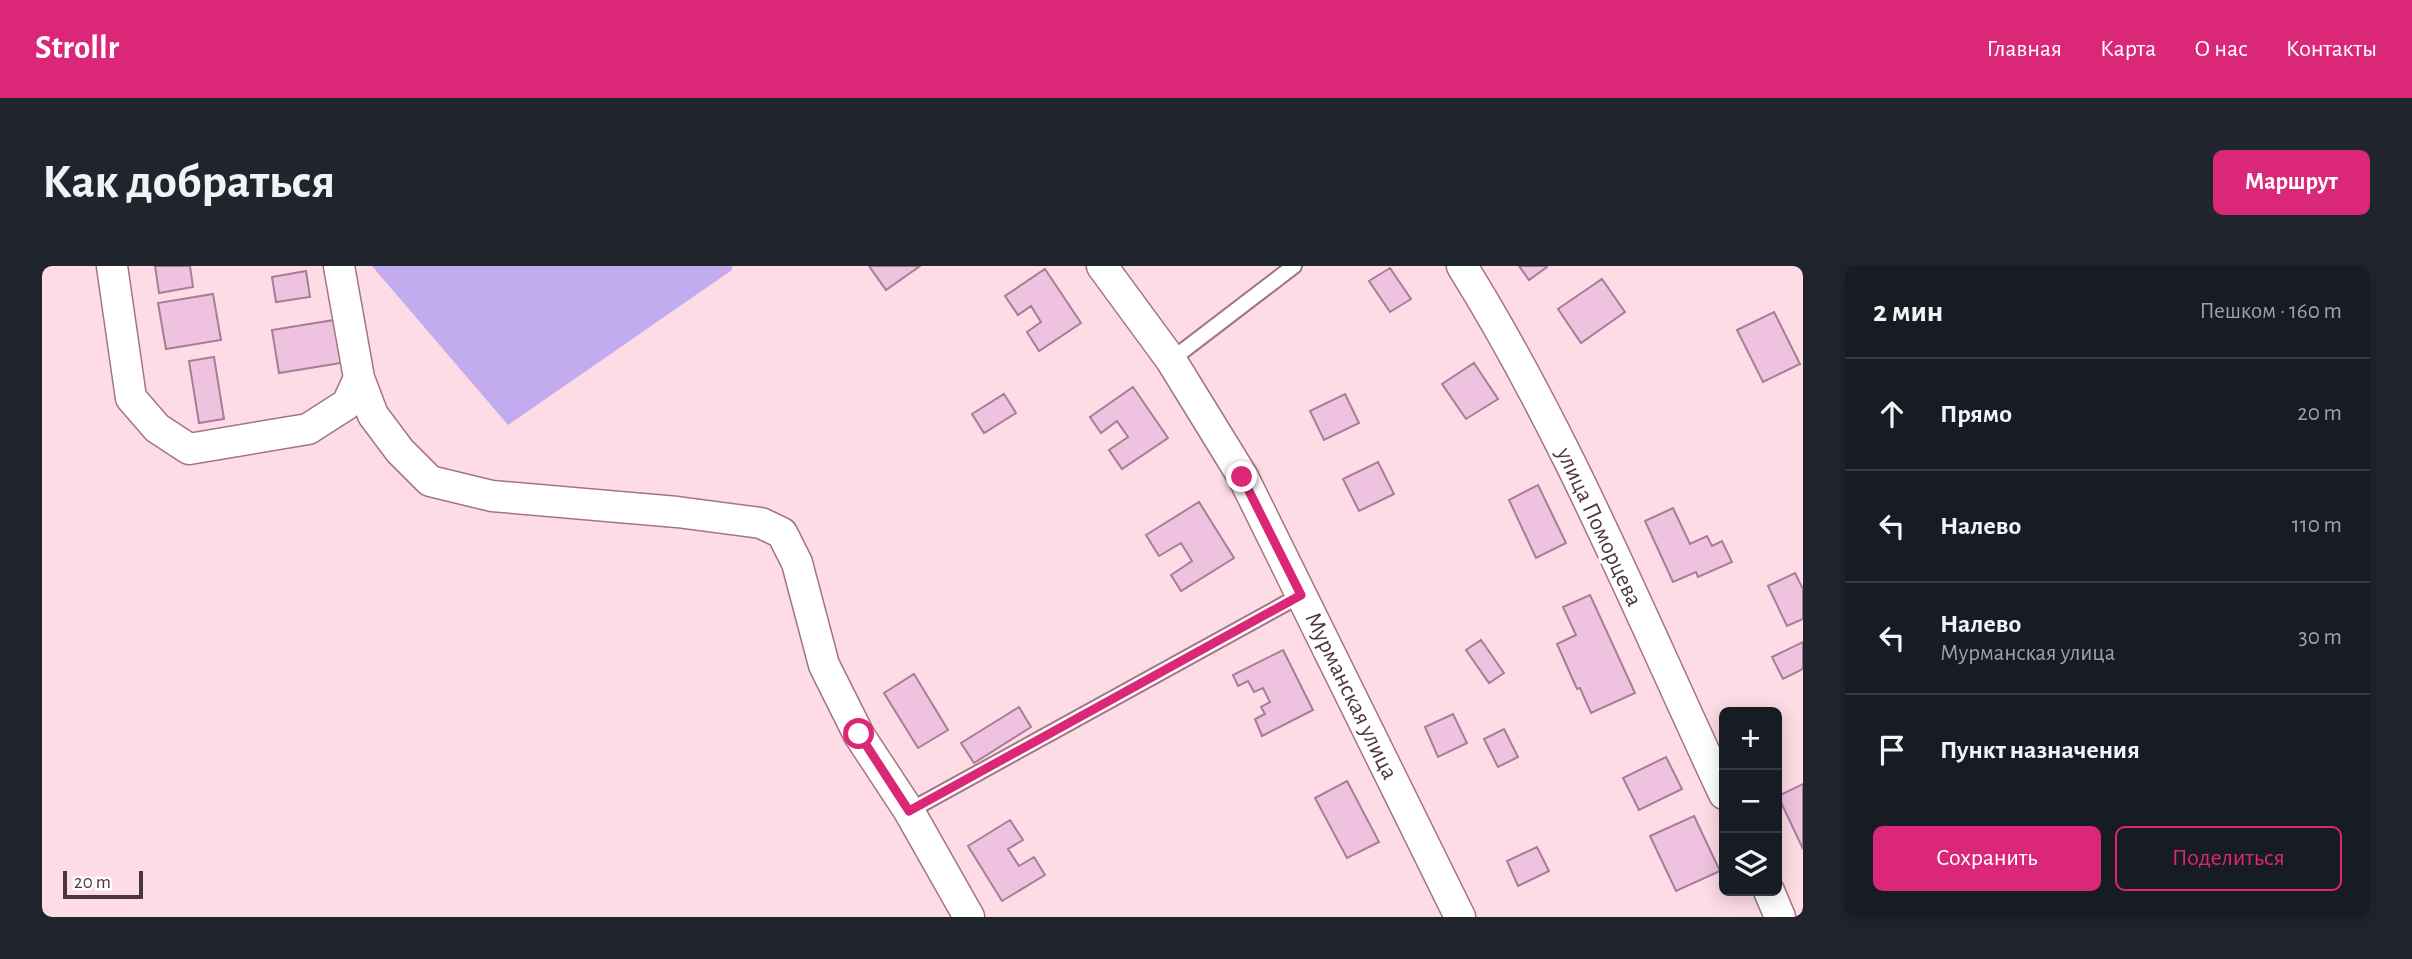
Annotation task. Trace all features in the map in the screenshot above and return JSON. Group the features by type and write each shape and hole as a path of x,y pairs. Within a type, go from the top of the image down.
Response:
{"street":[{"path":"112,266 131,398 157,428 189,449 308,429 347,404 359,378"},
{"path":"339,266 359,378 373,415 400,452 430,481 492,496 677,512 761,523 782,533 797,563 824,665 859,734 909,811 969,917"},
{"name":"Мурманская улица","path":"1102,266 1171,360 1242,477 1460,917"},
{"name":"улица Поморцева","path":"1462,266 1502,330 1577,480 1719,783"},
{"path":"1771,896 1780,917"}],"lane":[{"path":"1171,360 1294,266"},
{"path":"909,811 1301,595"}],"shaded area":[{"path":"372,266 732,266 732,270 508,425"}],"building":[{"path":"155,266 190,266 193,287 159,293"},
{"path":"869,266 920,266 886,290"},
{"path":"1519,266 1547,266 1547,267 1529,280"},
{"path":"1390,268 1411,299 1390,312 1369,281"},
{"path":"1045,269 1081,323 1039,351 1027,332 1041,322 1031,306 1018,315 1005,296"},
{"path":"306,271 310,297 276,302 272,277"},
{"path":"1602,279 1625,312 1581,343 1558,309"},
{"path":"213,294 221,340 166,349 158,303"},
{"path":"1774,312 1800,364 1763,382 1737,330"},
{"path":"340,319 347,362 279,373 272,330"},
{"path":"214,357 224,419 199,423 189,361"},
{"path":"1474,363 1498,399 1466,419 1442,384"},
{"path":"1133,387 1168,438 1122,469 1109,450 1128,437 1117,421 1101,433 1090,417"},
{"path":"1004,394 1016,413 984,433 972,414"},
{"path":"1345,394 1359,423 1324,440 1310,411"},
{"path":"1378,462 1394,494 1359,511 1343,479"},
{"path":"1538,485 1566,543 1536,558 1509,500"},
{"path":"1199,502 1234,558 1181,591 1171,575 1192,561 1181,543 1159,556 1146,535"},
{"path":"1673,508 1690,544 1707,536 1712,546 1722,541 1732,562 1698,577 1696,572 1673,582 1645,521"},
{"path":"1795,573 1803,589 1803,619 1787,626 1768,586"},
{"path":"1590,595 1635,693 1591,713 1557,644 1576,635 1563,607"},
{"path":"1481,640 1504,673 1489,683 1466,650"},
{"path":"1803,642 1803,669 1783,679 1772,657"},
{"path":"1283,650 1313,710 1262,736 1255,719 1265,714 1261,707 1270,702 1263,688 1254,692 1248,681 1238,686 1233,675"},
{"path":"914,674 948,730 918,748 884,693"},
{"path":"1019,707 1031,727 974,763 961,743"},
{"path":"1453,714 1467,743 1438,757 1425,727"},
{"path":"1504,729 1518,757 1498,767 1484,739"},
{"path":"1666,757 1682,789 1639,810 1623,778"},
{"path":"1347,781 1379,842 1347,858 1315,798"},
{"path":"1803,784 1803,849 1782,804 1782,794"},
{"path":"1694,816 1719,871 1676,891 1650,836"},
{"path":"1010,820 1023,840 1008,849 1019,866 1034,857 1045,875 1002,901 968,846"},
{"path":"1537,847 1549,871 1518,886 1507,861"}],"route":[{"path":"859,734 909,811 1301,595 1242,477"}]}
